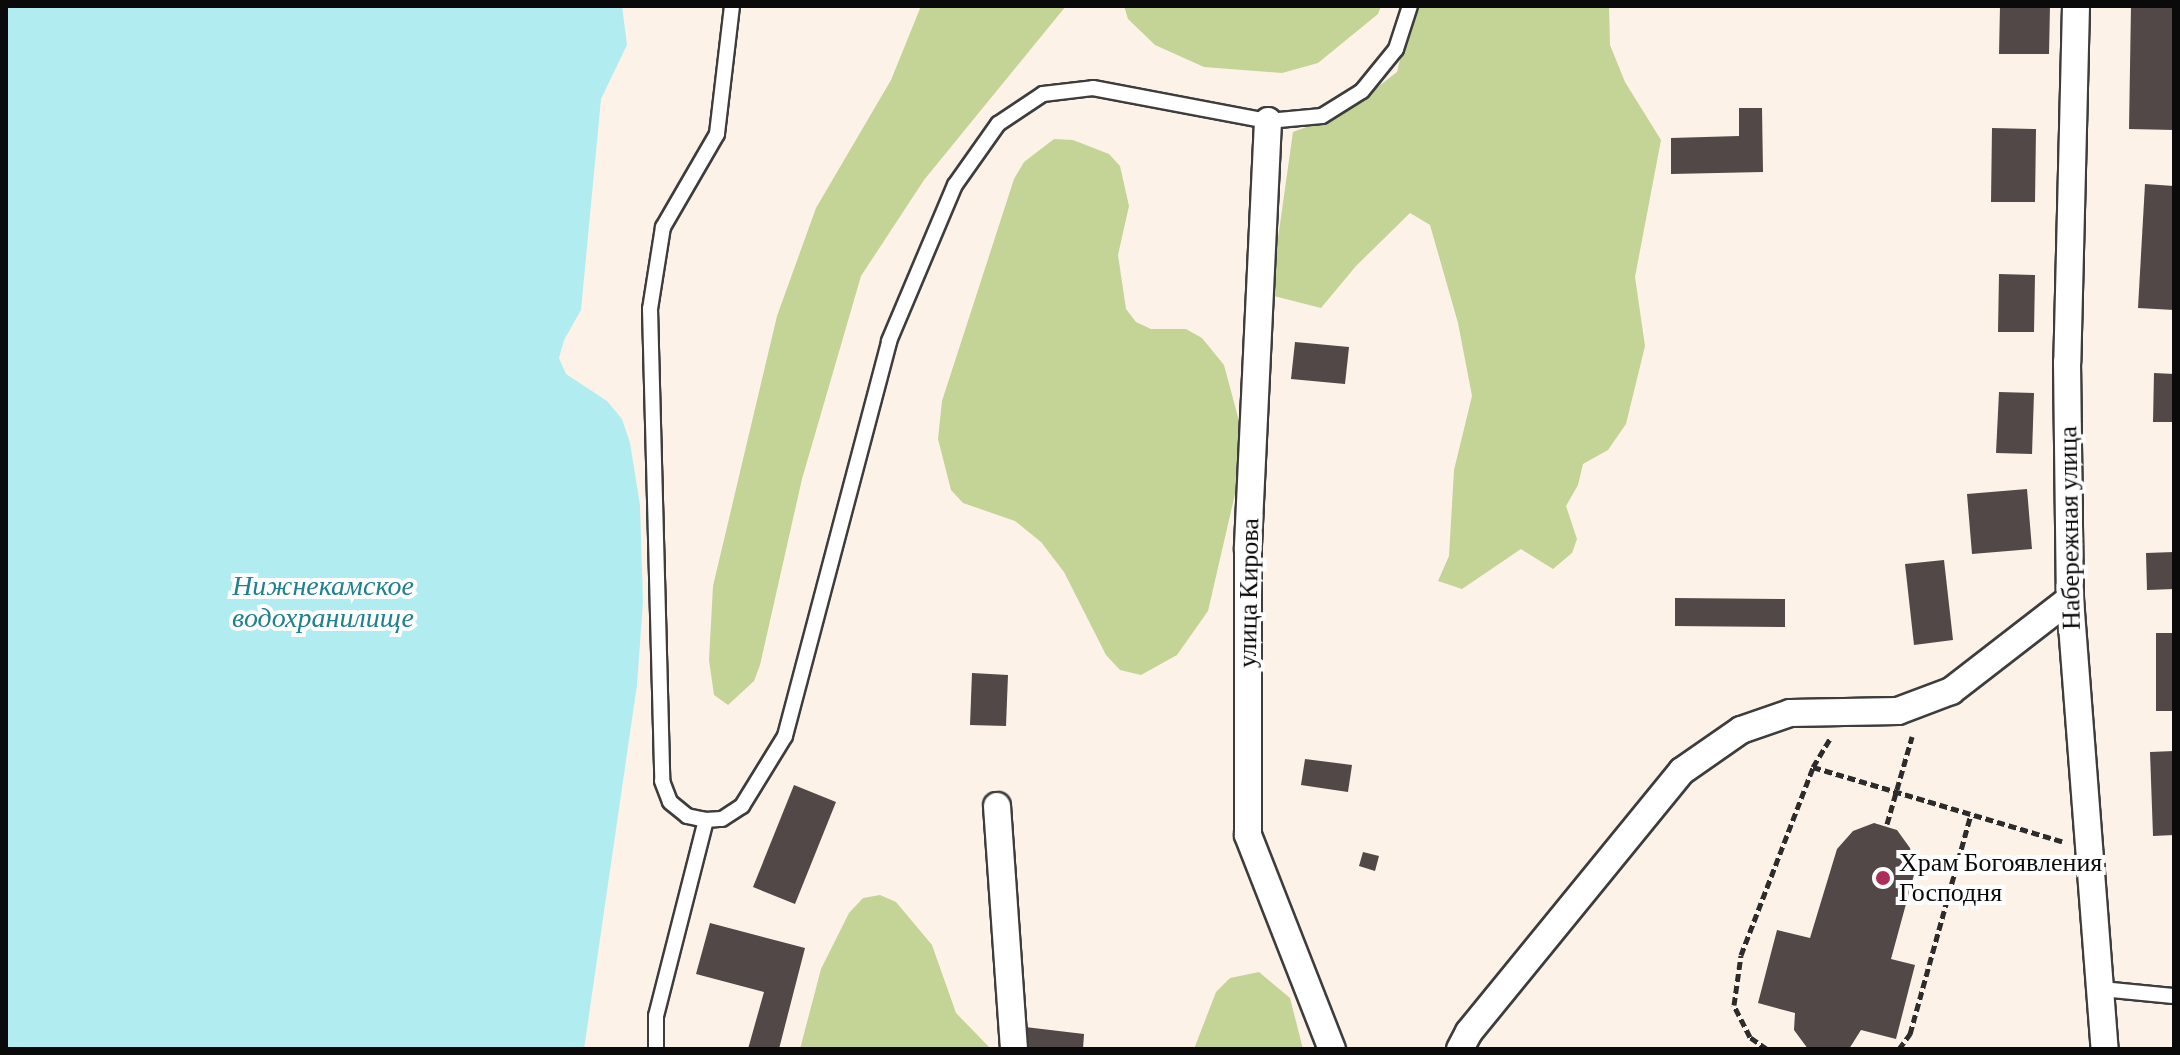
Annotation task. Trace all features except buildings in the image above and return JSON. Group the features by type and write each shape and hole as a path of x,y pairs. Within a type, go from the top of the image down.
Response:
{"street":[{"name":"Набережная улица","path":"2076,6 2067,362 2070,599 2105,1049"},
{"name":"улица Кирова","path":"1268,121 1248,550 1248,835 1332,1049"},
{"path":"1460,1049 1469,1032 1682,771 1741,730 1790,713 1898,711 1951,691 2070,599"},
{"path":"997,806 1014,1049"}],"lane":[{"path":"732,6 717,134 663,227 650,309 662,781 670,802 687,816 706,820 722,819 742,806 785,736 889,341 955,185 998,124 1043,94 1093,88 1268,121 1322,116 1362,91 1396,49 1410,6"},
{"path":"656,1049 656,1016 706,820"},
{"path":"2101,989 2174,996"}],"path":[{"path":"1887,824 1921,702"},
{"path":"1767,1049 1750,1037 1734,1005 1741,955 1813,767 1847,711"},
{"path":"1813,767 2087,848"},
{"path":"1899,1049 1910,1034 1971,814"}],"green space":[{"path":"921,6 1066,6 924,180 861,276 802,479 760,665 754,681 728,705 714,695 709,660 713,586 777,316 816,208 891,80"},
{"path":"1124,6 1381,6 1378,14 1318,63 1282,73 1204,67 1155,45 1128,19"},
{"path":"1413,6 1609,6 1610,45 1625,82 1661,140 1635,277 1645,346 1626,424 1608,450 1583,464 1578,485 1566,506 1577,539 1572,553 1553,569 1521,549 1462,589 1438,581 1449,556 1454,470 1472,396 1458,323 1430,225 1410,213 1356,266 1321,308 1270,295 1293,132 1344,113 1397,72"},
{"path":"1054,139 1073,140 1109,154 1120,166 1129,206 1118,255 1126,309 1136,322 1151,329 1186,329 1202,338 1224,365 1239,421 1235,494 1208,611 1177,655 1141,675 1120,670 1106,655 1064,572 1041,542 1015,521 963,503 951,490 938,439 942,401 1014,179 1024,162"},
{"path":"880,895 896,902 932,945 956,1013 991,1049 800,1049 821,969 849,913 863,898"},
{"path":"1259,972 1290,998 1303,1049 1194,1049 1216,992 1230,978"}],"water":[{"name":"Нижнекамское водохранилище","path":"6,6 622,6 627,45 601,99 581,310 564,340 559,358 566,374 607,401 622,419 630,443 640,505 643,602 637,685 584,1049 6,1049"}],"place":[{"name":"Храм Богоявления Господня","path":"1883,878"}]}
